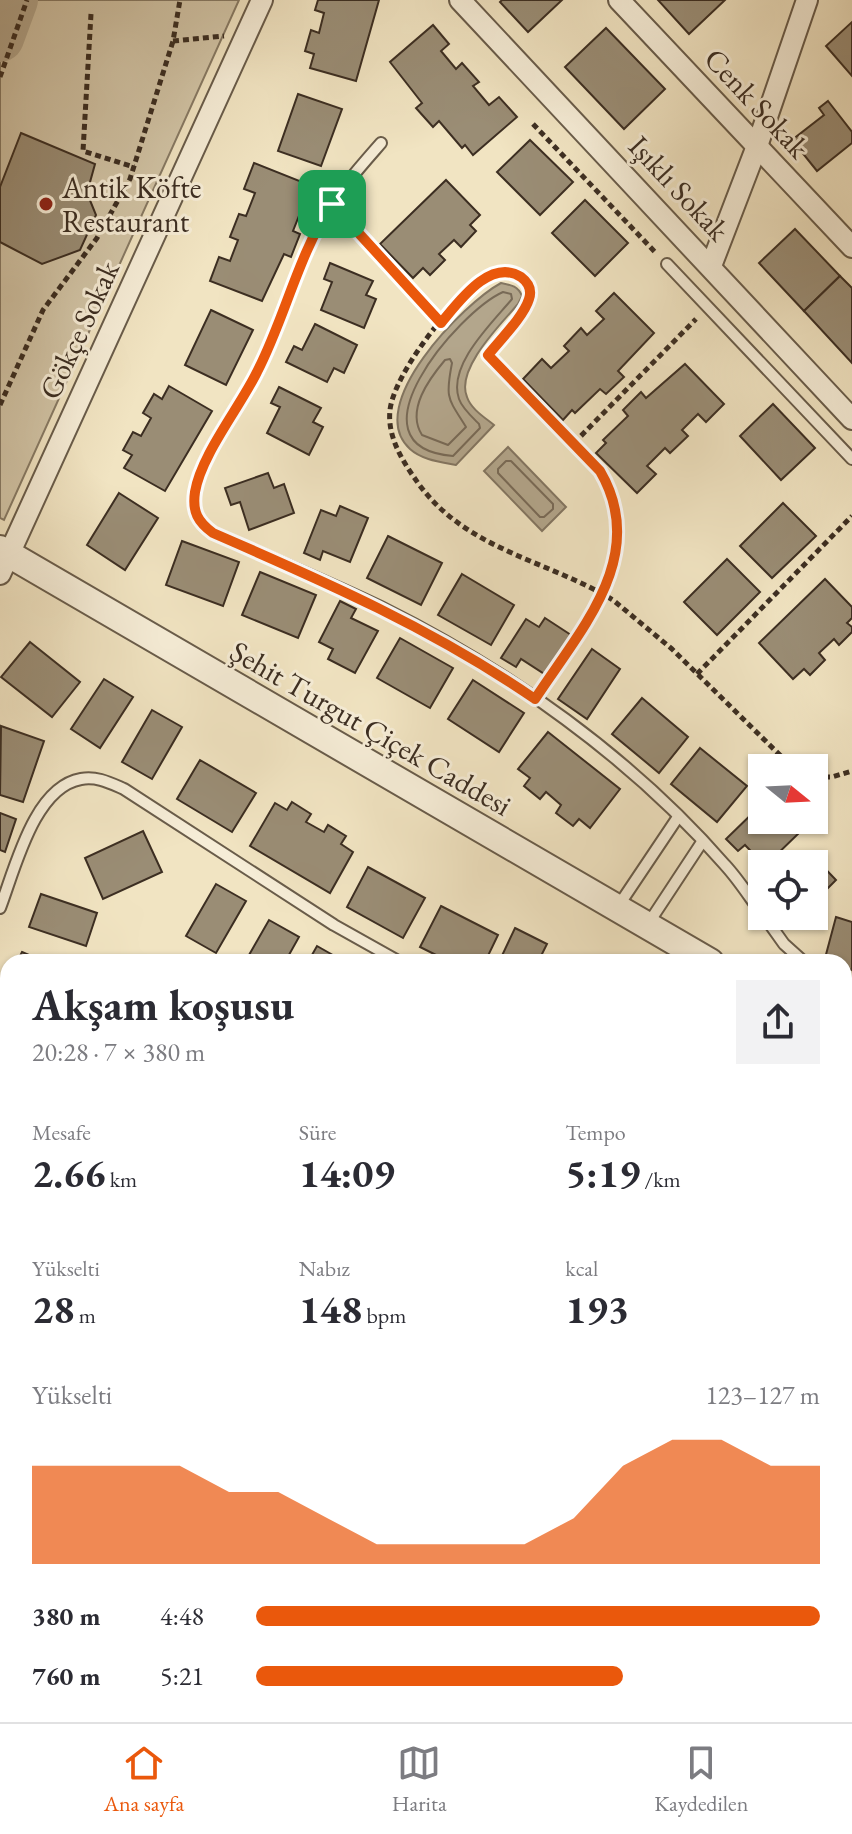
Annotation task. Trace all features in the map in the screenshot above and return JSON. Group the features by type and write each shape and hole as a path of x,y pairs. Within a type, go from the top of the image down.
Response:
{"street":[{"name":"Gökçe Sokak","path":"3,559 262,0"},
{"name":"Işıklı Sokak","path":"460,0 852,419"},
{"name":"Cenk Sokak","path":"619,0 852,247"},
{"path":"711,266 757,146 807,0"},
{"name":"Şehit Turgut Çiçek Caddesi","path":"3,559 696,954"}],"lane":[{"path":"381,143 332,204 311,242 257,373 205,463 195,490 194,510 200,523 213,533 382,608 446,643 535,699 617,760 726,865 748,895"},
{"path":"667,264 852,459"},
{"path":"0,908 39,811 56,791 80,779 99,779 124,789 334,925 386,954"},
{"path":"617,908 678,817"},
{"path":"647,925 702,842"},
{"path":"774,930 795,954"}],"path":[{"path":"0,77 27,0"},
{"path":"0,405 43,310 97,238 134,167 173,41 181,1"},
{"path":"91,14 83,151 134,167"},
{"path":"173,41 247,33"},
{"path":"533,124 667,264"},
{"path":"332,204 441,323"},
{"path":"535,699 603,594 613,562 617,509 600,471 488,355 526,307 530,296 530,287 522,278 511,273 498,273 487,277 462,299 419,348 396,391 390,410 391,431 398,451 418,483 456,523 500,549 603,594 672,649 779,754"},
{"path":"574,443 708,307"},
{"path":"697,674 852,516"},
{"path":"828,777 852,771"}],"shaded area":[{"path":"14,0 239,0 4,520 0,518 0,38"}],"water":[{"path":"501,283 516,288 522,296 482,347 468,373 465,386 472,405 494,425 456,465 420,456 410,449 399,430 399,408 408,383 443,333 464,311"},
{"path":"508,447 566,507 542,531 484,471"}],"building":[{"path":"318,0 379,0 356,81 310,68 314,54 305,51 311,30 319,33 324,13 315,10"},
{"path":"562,0 528,32 500,2"},
{"path":"658,0 725,0 689,34"},
{"path":"852,22 852,76 826,46"},
{"path":"433,25 449,44 441,51 456,69 462,63 479,82 473,86 489,105 499,97 517,117 473,155 465,145 462,148 439,121 433,127 416,108 422,103 390,62"},
{"path":"606,28 665,89 624,129 565,67"},
{"path":"298,94 342,109 321,166 278,151"},
{"path":"828,101 852,132 852,143 817,171 792,140 824,115 819,108"},
{"name":"Antik Köfte Restaurant","path":"21,133 95,164 87,193 96,215 80,250 42,264 0,242 0,187"},
{"path":"530,140 573,182 540,215 497,172"},
{"path":"254,163 307,184 302,196 306,198 293,231 300,234 291,257 284,254 262,301 210,281 219,257 230,261 238,240 230,237 239,214 246,216 255,193 244,189"},
{"path":"446,180 480,215 470,225 476,231 461,247 454,240 439,254 445,260 430,275 423,268 413,278 380,244"},
{"path":"585,200 628,243 595,276 552,233"},
{"path":"795,229 840,276 804,311 759,263"},
{"path":"330,263 373,281 366,295 376,299 364,328 321,310 332,282 324,279"},
{"path":"840,276 852,288 852,363 804,311"},
{"path":"614,293 654,333 618,371 624,377 606,394 600,389 563,420 523,379 542,359 551,368 569,351 564,346 581,328 587,335 604,319 596,311"},
{"path":"211,310 253,330 226,385 185,365"},
{"path":"315,324 357,345 344,373 334,368 327,382 286,362 294,346 302,350"},
{"path":"685,364 724,404 706,422 698,414 682,430 688,436 670,453 665,448 647,466 656,474 637,493 596,453 606,443 603,440 628,416 623,410 641,392 646,398"},
{"path":"169,386 212,411 165,491 124,468 132,455 123,450 133,432 141,436 151,418 143,413 154,394 162,399"},
{"path":"279,387 321,408 313,422 323,427 309,455 267,433 280,407 271,403"},
{"path":"773,404 815,448 781,480 740,436"},
{"path":"268,473 274,488 284,484 294,513 249,530 240,502 231,505 225,488"},
{"path":"119,493 158,518 125,570 87,545"},
{"path":"783,503 816,536 772,578 740,546"},
{"path":"340,506 368,518 350,562 323,551 320,560 304,553 321,510 336,516"},
{"path":"388,536 442,563 421,605 367,578"},
{"path":"182,541 239,562 223,606 166,585"},
{"path":"727,559 760,592 717,635 684,602"},
{"path":"260,572 316,595 298,638 242,615"},
{"path":"462,574 514,605 491,645 438,615"},
{"path":"825,579 852,607 852,618 847,623 852,627 852,632 839,645 834,639 819,653 825,660 810,675 804,669 793,679 759,643"},
{"path":"340,601 356,609 351,618 378,631 355,673 328,659 333,649 319,642"},
{"path":"545,618 571,635 546,675 521,659 516,667 501,658 526,619 539,627"},
{"path":"400,638 453,668 430,708 377,678"},
{"path":"30,642 80,682 52,717 1,677"},
{"path":"592,649 620,669 587,719 558,699"},
{"path":"104,679 133,697 100,748 71,729"},
{"path":"473,680 524,713 499,752 448,719"},
{"path":"642,698 688,737 659,773 612,734"},
{"path":"152,710 182,727 152,779 122,762"},
{"path":"1,726 44,741 23,802 0,795"},
{"path":"548,732 620,789 590,828 579,819 573,826 556,813 561,805 546,792 540,799 524,786 530,778 518,769"},
{"path":"700,748 747,786 717,822 671,784"},
{"path":"200,760 256,793 232,832 177,799"},
{"path":"292,802 311,814 306,822 324,832 328,825 346,836 341,844 353,852 330,893 250,846 275,803 287,810"},
{"path":"0,813 16,819 5,852 0,850"},
{"path":"748,818 748,834 798,834 781,850 750,850 745,845 738,851 726,839"},
{"path":"143,831 162,872 103,899 85,858"},
{"path":"368,867 425,898 403,938 347,907"},
{"path":"828,872 836,880 828,888"},
{"path":"216,884 246,901 216,953 186,936"},
{"path":"41,894 97,913 86,946 29,927"},
{"path":"441,906 498,935 489,954 434,954 420,947"},
{"path":"836,917 852,922 852,954 826,954"},
{"path":"269,920 299,937 289,954 250,954"},
{"path":"515,928 547,944 542,954 503,954"},
{"path":"317,946 331,954 312,954"}],"waterway":[{"path":"0,38 14,0"}],"place":[{"name":"Antik Köfte Restaurant","path":"46,204"}],"route":[{"path":"332,204 441,323 487,277 511,273 522,278 530,287 526,307 488,355 600,471 617,509 617,535 607,587 535,699 446,643 382,608 213,533 200,523 194,510 195,490 205,463 257,373 311,242 332,204"}]}
